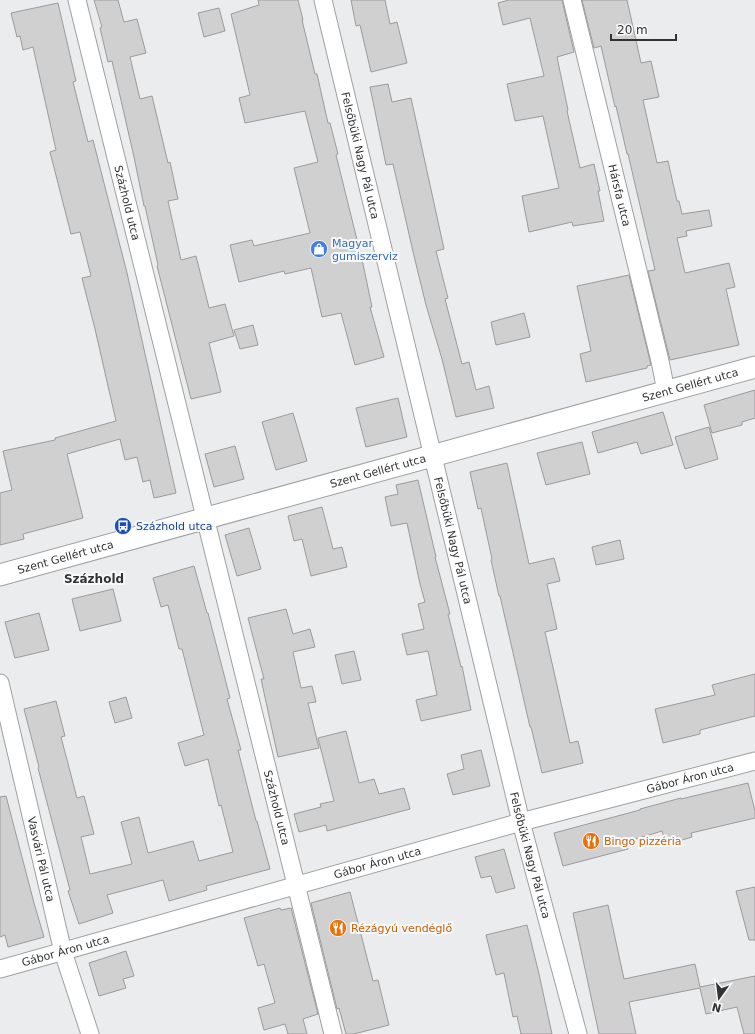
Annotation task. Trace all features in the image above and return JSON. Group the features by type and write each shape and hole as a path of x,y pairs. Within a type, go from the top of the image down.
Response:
{"street":[{"name":"Százhold utca","path":"76,0 333,1034"},
{"name":"Felsőbüki Nagy Pál utca","path":"322,0 521,822 578,1034"},
{"name":"Hársfa utca","path":"572,0 666,391"},
{"name":"Szent Gellért utca","path":"0,575 755,367"},
{"name":"Vasvári Pál utca","path":"0,683 63,952 90,1034"},
{"name":"Gábor Áron utca","path":"0,969 521,822 755,761"}],"building":[{"path":"94,0 118,0 124,22 137,19 146,53 130,57 140,99 152,96 168,163 170,162 178,199 168,201 181,260 196,256 209,308 225,304 234,336 209,343 221,392 191,399 157,266 112,61 108,62 100,28 102,27"},
{"path":"258,0 298,0 315,74 317,74 328,123 330,123 338,154 336,155 363,264 372,307 370,307 384,357 355,365 341,313 322,317 311,268 285,274 284,271 239,282 230,245 252,240 254,246 310,233 294,168 318,162 305,111 245,123 239,98 250,95 231,14 259,5"},
{"path":"351,0 385,0 390,24 397,22 407,63 371,72 360,25 356,26"},
{"path":"509,0 562,0 574,52 557,57 567,111 580,168 594,164 600,191 598,191 604,221 573,226 572,222 529,232 522,196 559,188 543,116 515,121 507,84 544,76 530,18 503,25 498,3"},
{"path":"582,0 627,0 641,63 651,61 659,97 643,100 657,163 668,161 677,201 679,201 682,214 709,210 712,226 686,231 687,236 677,238 685,273 729,263 735,287 726,289 739,345 670,360 648,271 655,270 628,154 616,106 615,107 601,46 594,48"},
{"path":"58,3 76,81 73,82 88,142 93,140 127,273 176,493 154,498 150,480 143,482 137,457 125,460 120,439 67,454 83,518 23,534 24,539 0,545 0,493 12,490 3,451 55,440 55,438 116,421 82,278 91,276 80,232 71,234 50,152 56,150 33,47 23,50 20,36 17,37 11,13"},
{"path":"219,8 225,31 204,37 198,13"},
{"path":"388,84 392,102 411,98 444,249 436,251 448,298 445,299 462,364 469,362 476,390 489,386 494,408 456,417 442,359 426,305 393,164 386,165 370,87"},
{"path":"629,275 651,365 647,366 647,368 586,382 580,354 591,351 577,286"},
{"path":"524,313 530,337 496,345 491,322"},
{"path":"253,325 258,345 240,349 234,330"},
{"path":"755,390 755,418 742,422 742,425 712,433 704,405"},
{"path":"398,398 407,437 366,447 356,408"},
{"path":"663,412 673,445 641,454 637,442 598,453 592,432"},
{"path":"293,413 307,461 276,470 262,422"},
{"path":"709,427 718,459 685,469 675,437"},
{"path":"582,442 590,474 546,485 537,453"},
{"path":"235,446 244,479 214,487 205,454"},
{"path":"507,463 529,564 554,558 560,581 547,584 557,629 545,632 570,743 578,741 583,763 542,773 499,596 481,508 478,509 470,472"},
{"path":"418,480 471,710 421,721 416,700 437,695 428,651 407,655 402,634 424,629 418,604 425,602 407,523 391,526 385,497 398,494 396,485"},
{"path":"322,507 333,549 342,547 347,567 311,576 302,539 294,541 288,516"},
{"path":"249,528 261,569 237,576 225,535"},
{"path":"620,540 624,559 596,565 592,547"},
{"path":"194,566 230,698 227,699 241,750 238,750 270,869 206,886 207,890 169,901 163,880 107,895 113,913 79,924 68,891 70,890 24,709 56,701 65,736 61,737 77,798 84,796 94,834 81,837 90,874 132,864 121,822 139,817 148,853 193,841 199,861 233,852 221,805 219,806 208,759 185,766 178,743 204,735 182,649 179,649 168,605 161,607 153,578"},
{"path":"113,589 121,621 80,631 72,599"},
{"path":"286,609 293,634 310,629 315,647 293,652 301,688 312,686 316,702 308,703 319,748 278,757 261,679 264,679 248,618"},
{"path":"39,613 49,650 15,658 5,622"},
{"path":"354,651 361,680 342,684 335,655"},
{"path":"755,674 755,716 700,730 700,734 663,743 655,709 715,695 712,685"},
{"path":"126,697 132,718 115,723 109,702"},
{"path":"346,731 359,783 374,779 379,794 404,788 410,809 327,831 326,825 299,832 294,814 321,807 320,804 334,801 318,738"},
{"path":"481,750 490,786 453,795 447,774 464,769 461,755"},
{"path":"748,783 755,811 755,818 691,833 692,837 666,845 662,831 626,842 628,849 563,866 554,833 681,798"},
{"path":"6,796 44,937 8,947 5,935 0,937 0,797"},
{"path":"504,849 515,888 496,893 491,876 481,878 475,857"},
{"path":"755,887 755,940 749,940 736,891"},
{"path":"350,892 373,981 378,980 389,1025 354,1034 346,1034 339,1008 337,1009 311,903"},
{"path":"608,905 624,979 695,964 700,987 755,976 755,1034 744,1034 737,1007 706,1014 700,988 629,1002 636,1034 599,1034 573,913"},
{"path":"280,908 281,910 291,908 318,1014 303,1019 307,1034 288,1034 285,1024 264,1030 258,1008 275,1003 264,964 258,966 244,918"},
{"path":"527,925 552,1034 521,1034 517,1016 513,1017 504,973 496,975 486,935"},
{"path":"126,951 134,976 123,979 126,988 99,996 89,963"}],"place":[{"name":"Magyar gumiszerviz","path":"319,249"},
{"name":"Százhold utca","path":"123,526"},
{"name":"Bingo pizzéria","path":"591,841"},
{"name":"Rézágyú vendéglő","path":"338,928"}],"district":[{"name":"Százhold","path":"94,579"}]}
